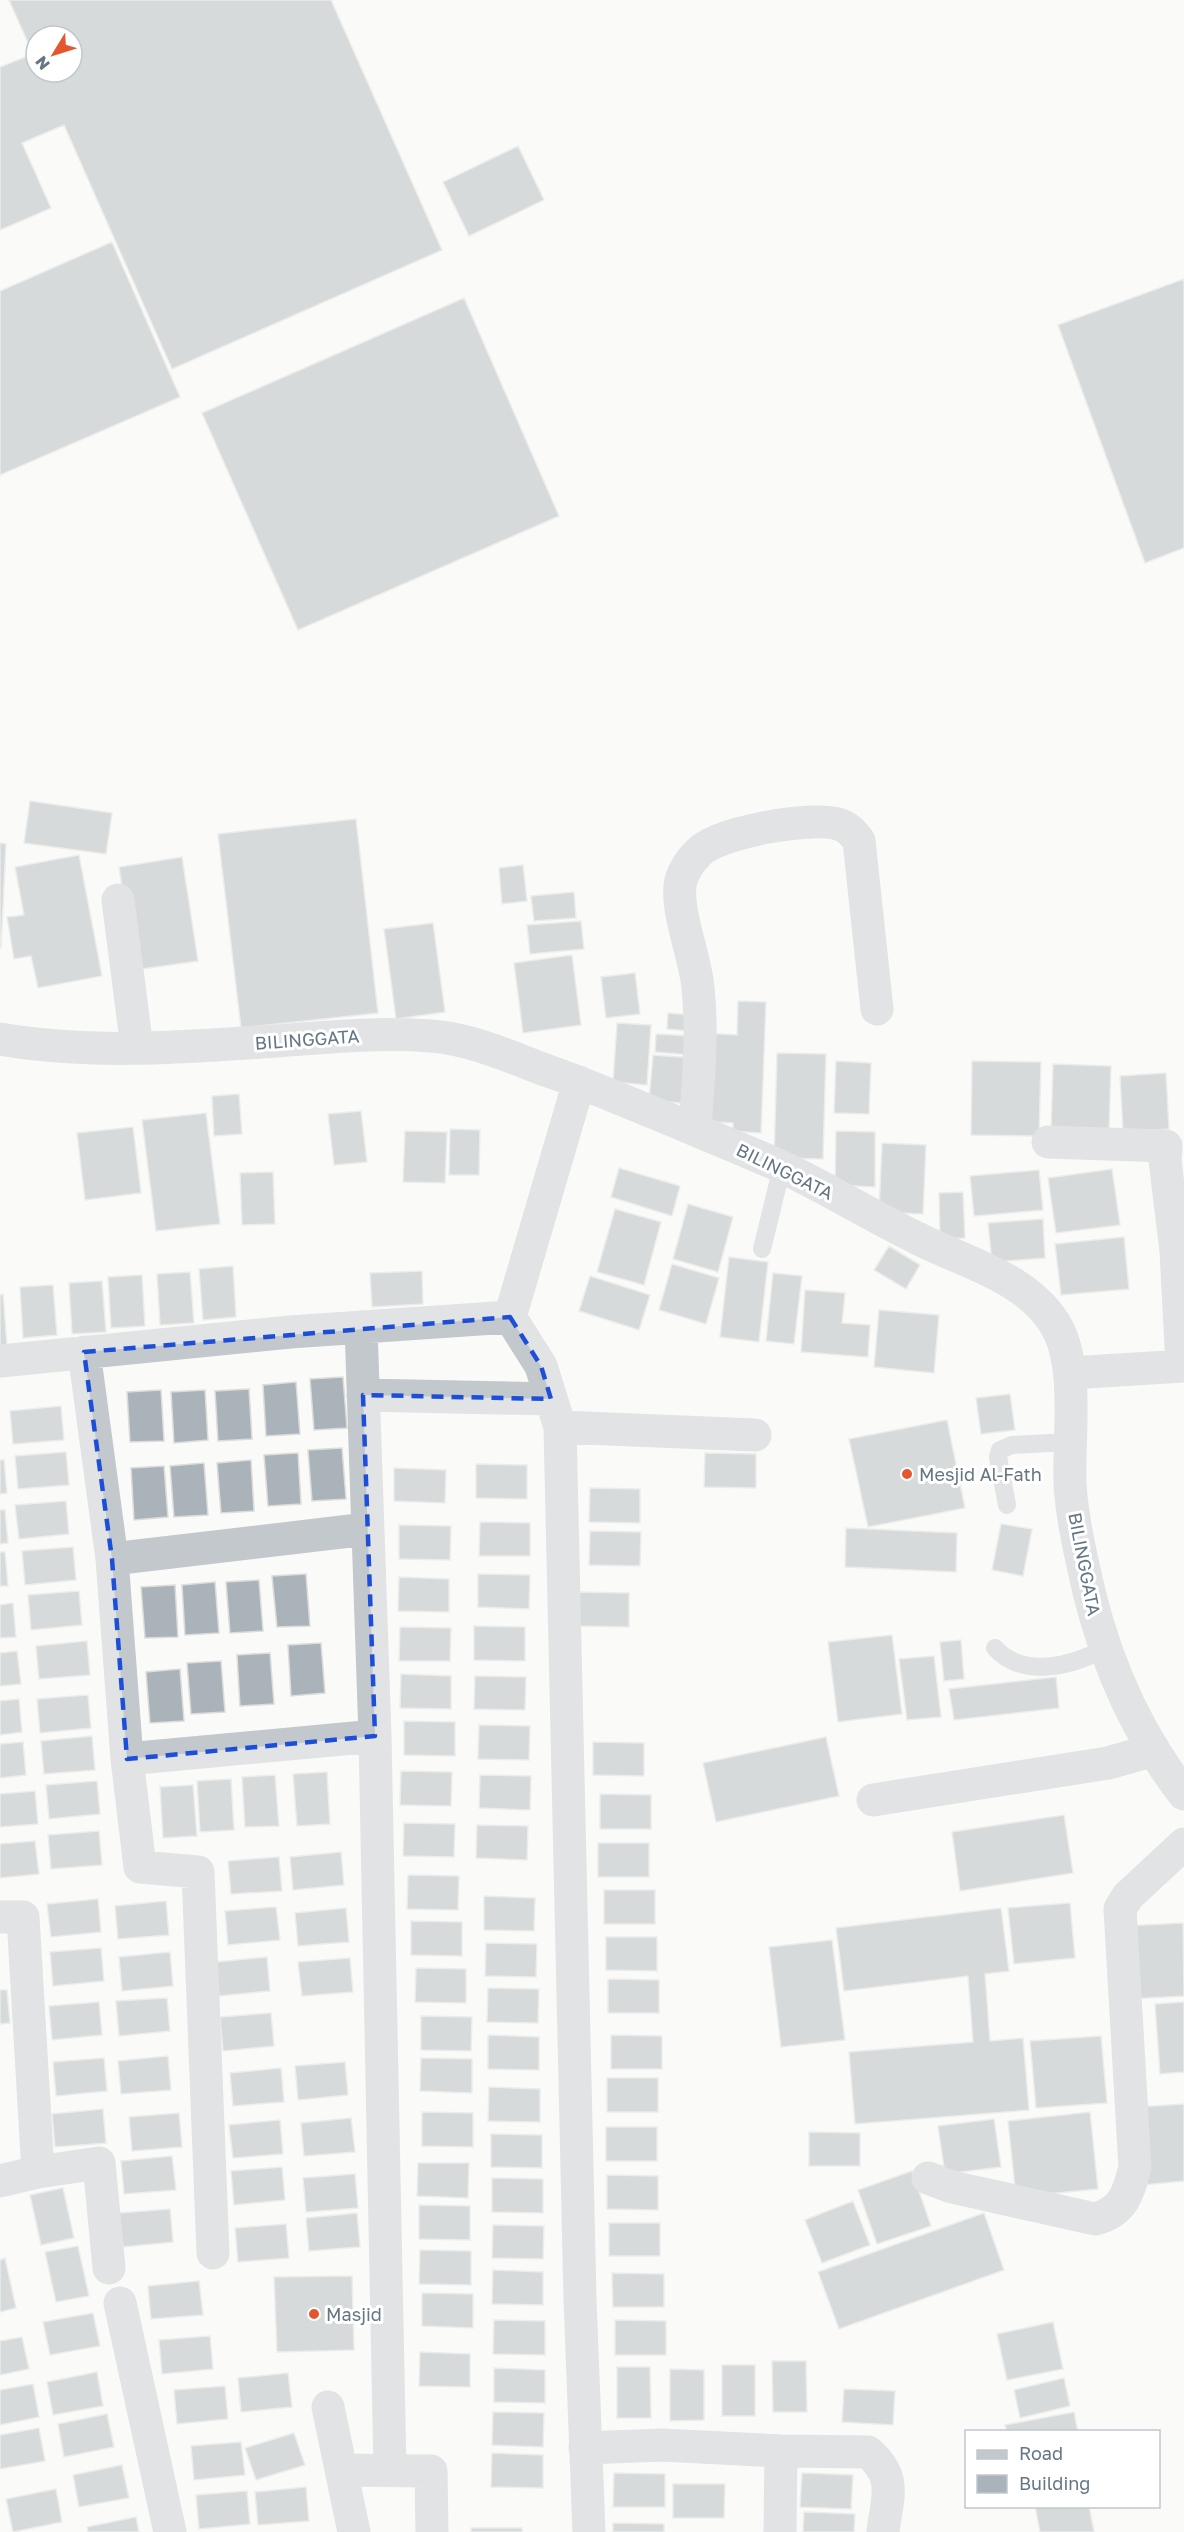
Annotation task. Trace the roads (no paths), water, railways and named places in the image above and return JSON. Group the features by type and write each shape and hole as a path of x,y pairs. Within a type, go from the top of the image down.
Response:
{"street":[{"path":"695,1130 699,1053 698,986 681,903 681,881 698,852 716,842 746,831 765,828 818,821 839,824 851,830 859,841 877,1009"},
{"path":"118,900 137,1048"},
{"name":"BILINGGATA","path":"0,1039 69,1046 137,1048 368,1035 436,1036 465,1041 579,1082 695,1130 780,1175 1009,1280 1027,1293 1056,1325 1064,1344 1070,1373 1064,1442 1078,1541 1091,1606 1096,1653 1128,1708 1134,1756 1166,1770 1184,1794"},
{"path":"579,1082 510,1317 541,1366 556,1413 589,2532"},
{"path":"1048,1142 1175,1144 1166,1160 1176,1251 1183,1366 1070,1373"},
{"path":"0,1361 361,1327 510,1317"},
{"path":"361,1327 375,1736 390,2471"},
{"path":"84,1352 112,1559 127,1759 140,1867 198,1872 213,2253"},
{"path":"363,1395 755,1435"},
{"path":"112,1559 367,1529"},
{"path":"127,1759 375,1736"},
{"path":"873,1800 1134,1756"},
{"path":"928,2178 952,2187 1095,2219 1109,2215 1128,2194 1135,2168 1120,1909 1128,1896 1150,1873 1184,1844"},
{"path":"0,1917 23,1917 38,2172"},
{"path":"0,2181 38,2172 99,2163 110,2268"},
{"path":"120,2303 170,2532"},
{"path":"328,2407 354,2532"},
{"path":"585,2448 662,2445 781,2451 868,2452 882,2464 889,2480 883,2532"},
{"path":"780,2532 781,2451"},
{"path":"342,2470 431,2471 432,2532"}],"lane":[{"path":"762,1249 780,1175"},
{"path":"1007,1505 998,1457 1000,1450 1012,1445 1064,1442"},
{"path":"996,1648 1012,1663 1051,1667 1096,1653"}],"place":[{"name":"Mesjid Al-Fath","path":"907,1474"},
{"name":"Masjid","path":"314,2314"}]}
